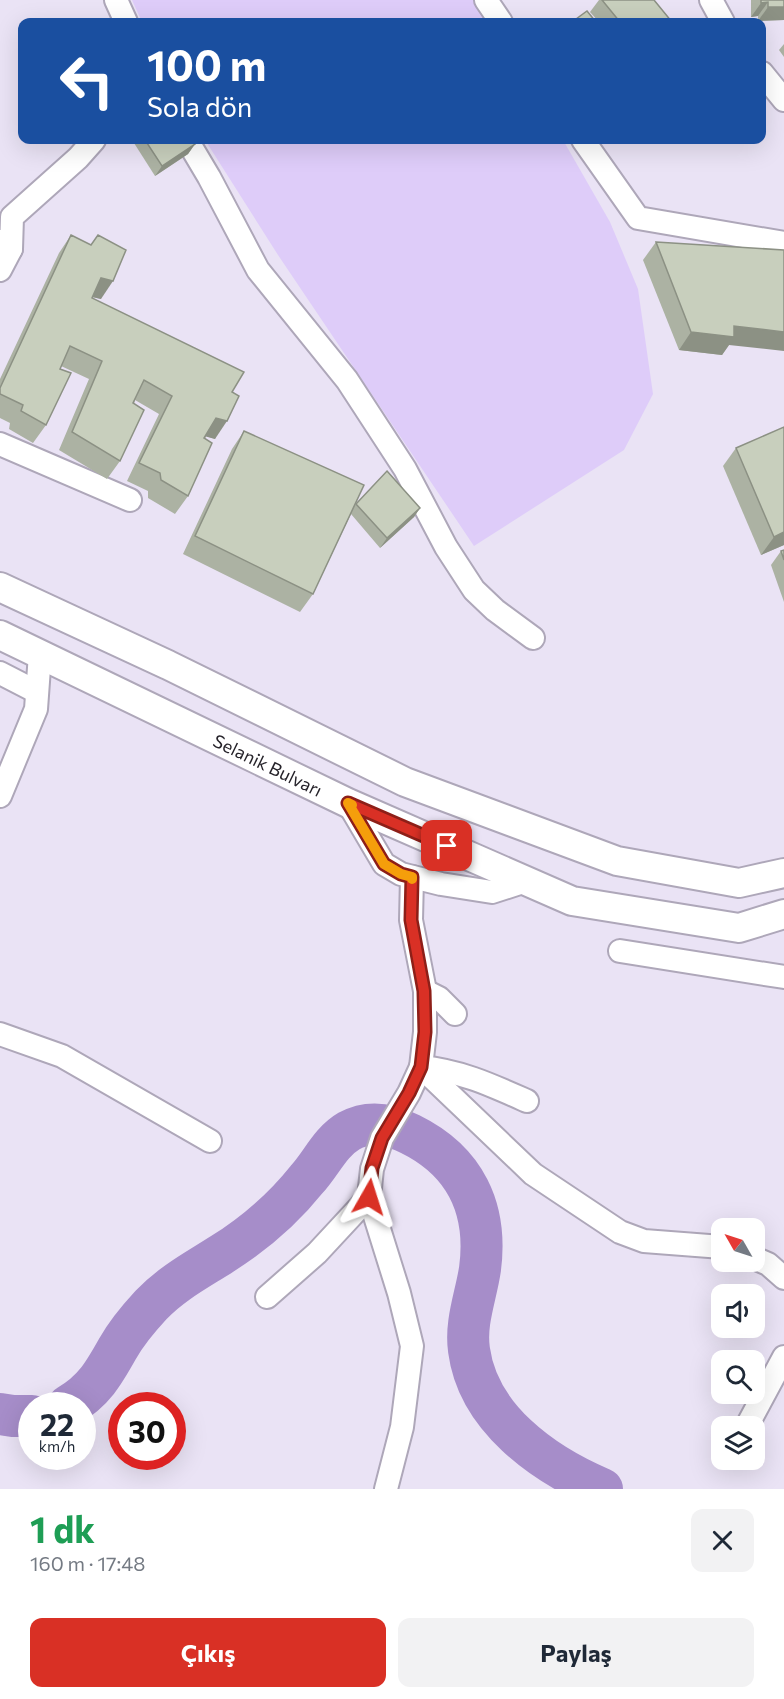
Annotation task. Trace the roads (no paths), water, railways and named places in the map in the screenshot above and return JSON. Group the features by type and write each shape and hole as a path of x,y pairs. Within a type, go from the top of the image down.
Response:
{"main road":[{"path":"0,587 405,782 617,861 739,883 784,873"},
{"name":"Selanik Bulvarı","path":"0,634 348,803 572,901 739,928 784,914"},
{"path":"93,680 111,639"}],"street":[{"path":"117,0 124,18"},
{"path":"486,0 498,18"},
{"path":"711,0 721,18"},
{"path":"766,78 784,100"},
{"path":"0,270 12,217 90,144"},
{"path":"189,144 258,270 347,380 405,469 446,547 474,590 495,610 533,638"},
{"path":"590,144 638,218 784,243"},
{"path":"0,444 130,500"},
{"path":"0,796 36,708 40,654"},
{"path":"0,673 37,692"},
{"path":"348,803 384,864 401,874 492,892 526,881"},
{"path":"386,1489 402,1427 412,1346 399,1293 369,1197 372,1168 382,1138 409,1093 421,1067 425,1032 424,991 411,920 412,877"},
{"path":"620,951 784,977"},
{"path":"424,991 439,998 455,1014"},
{"path":"0,1034 62,1056 210,1141"},
{"path":"421,1067 474,1077 527,1101"},
{"path":"421,1067 533,1174 620,1232 644,1241 711,1246"},
{"path":"267,1297 317,1253 369,1197"},
{"path":"765,1263 784,1278"},
{"path":"752,1416 784,1357"}],"waterway":[{"path":"87,1392 98,1381 125,1336 159,1297 268,1220 298,1190 342,1136 364,1125 387,1126 410,1134 445,1158 469,1189 476,1207 482,1247 468,1340 475,1374 485,1397 499,1417 536,1452 580,1479 602,1489"},
{"path":"0,1414 18,1416"}]}
